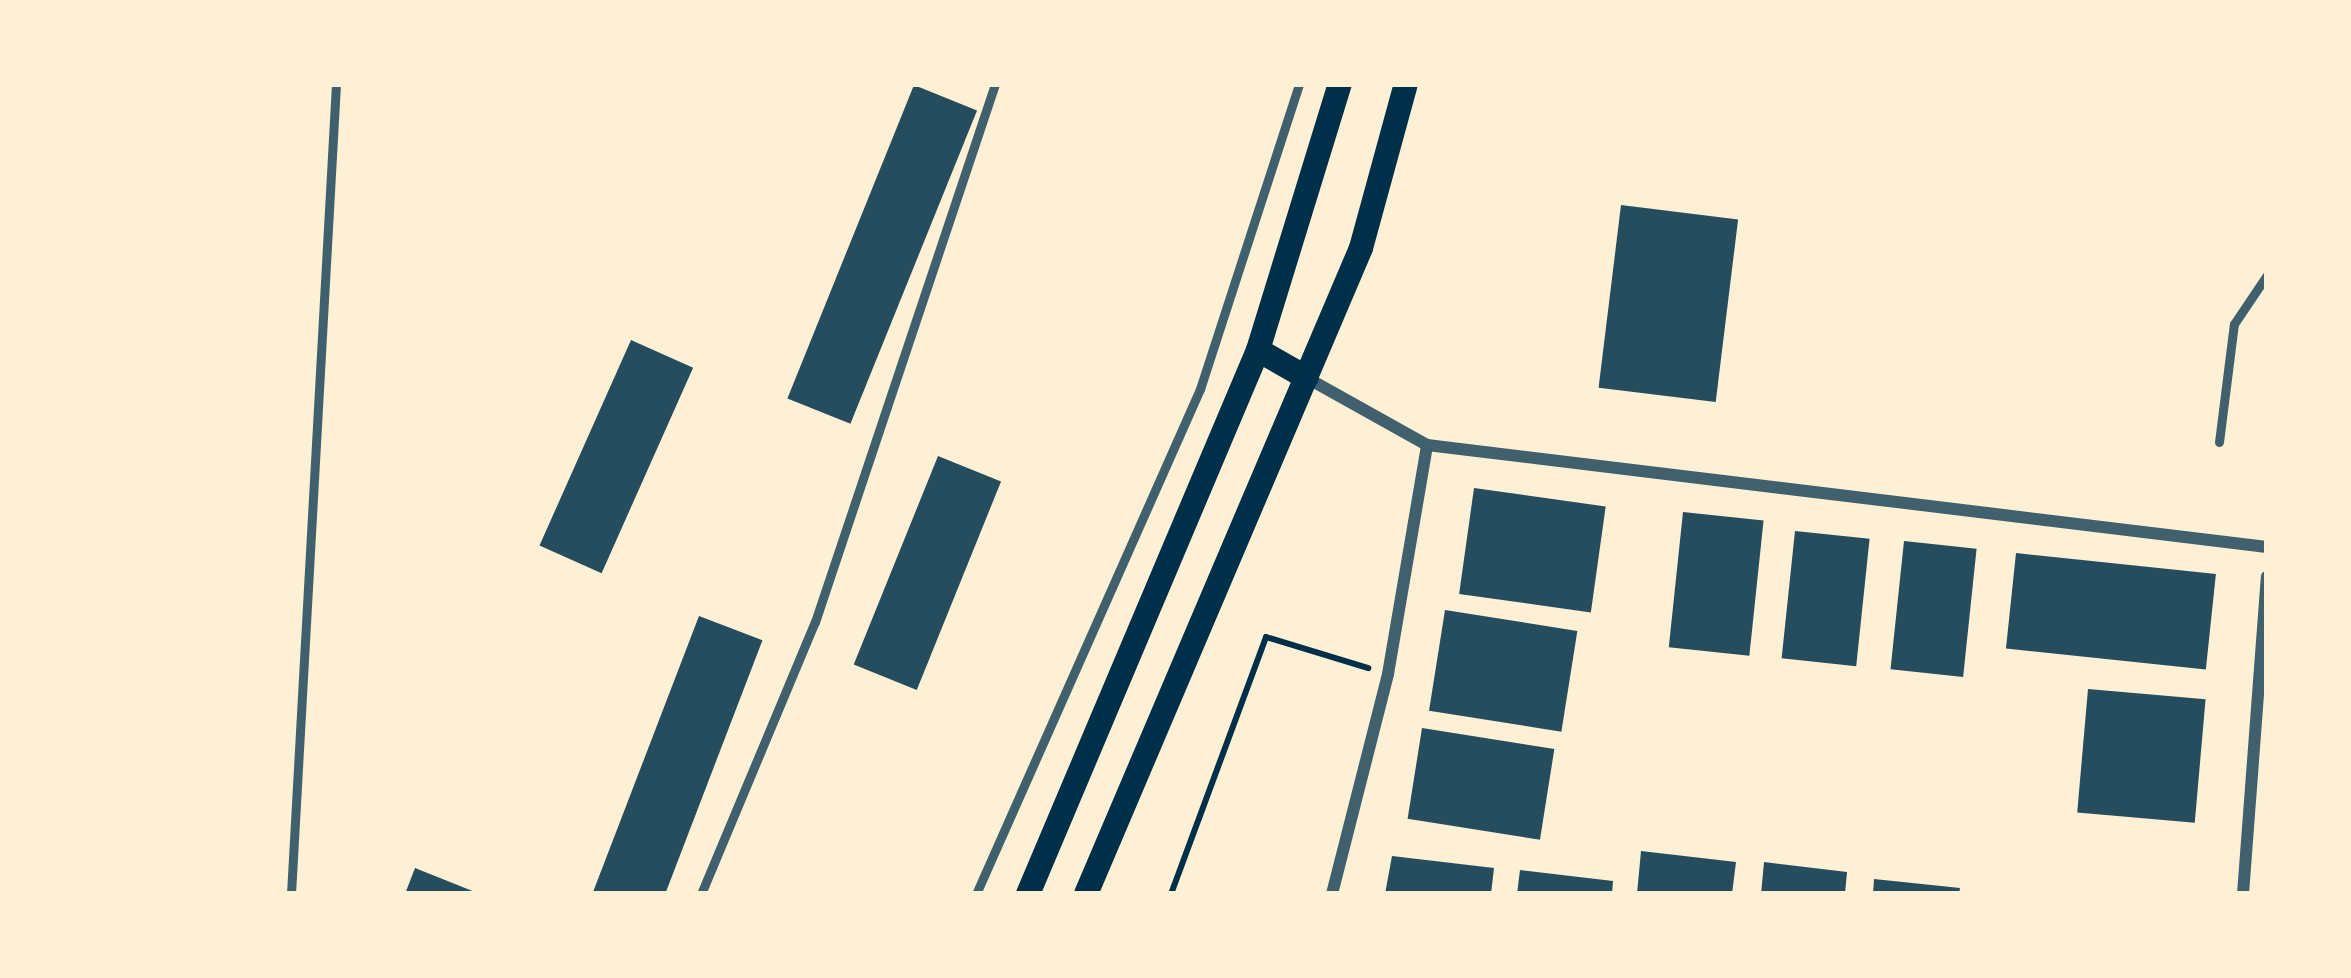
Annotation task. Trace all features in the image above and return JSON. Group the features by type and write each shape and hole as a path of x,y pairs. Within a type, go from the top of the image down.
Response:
{"main road":[{"path":"1028,894 1258,350 1340,84"},
{"path":"1086,894 1361,248 1406,84"},
{"path":"1258,350 1307,378"}],"street":[{"path":"1307,378 1427,445 2267,547"},
{"path":"1332,894 1388,674 1427,445"},
{"path":"2242,894 2267,577"}],"lane":[{"path":"291,894 336,84"},
{"path":"701,894 815,622 995,84"},
{"path":"976,894 1200,389 1299,84"},
{"path":"2219,442 2234,324 2267,275"}],"path":[{"path":"1171,894 1266,638 1388,674"}],"building":[{"path":"914,85 977,110 850,424 787,398"},
{"path":"1621,205 1738,219 1716,402 1599,388"},
{"path":"631,340 693,368 602,573 539,546"},
{"path":"938,456 1001,481 917,690 854,665"},
{"path":"1474,488 1606,507 1591,612 1459,594"},
{"path":"1683,512 1764,520 1749,656 1669,647"},
{"path":"1795,531 1870,539 1856,666 1782,658"},
{"path":"1904,541 1977,549 1963,677 1891,669"},
{"path":"2016,553 2216,574 2206,669 2006,648"},
{"path":"1445,610 1577,631 1561,732 1429,711"},
{"path":"699,616 762,640 665,894 593,893"},
{"path":"2088,689 2206,699 2195,823 2077,813"},
{"path":"1422,728 1554,749 1540,840 1408,819"},
{"path":"1641,851 1736,862 1732,894 1637,894"},
{"path":"1392,856 1494,868 1491,894 1385,894"},
{"path":"1764,862 1847,872 1845,894 1761,894"},
{"path":"415,868 480,894 405,894"},
{"path":"1520,870 1613,881 1612,894 1517,894"},
{"path":"1874,879 1960,888 1959,894 1873,894"}]}
